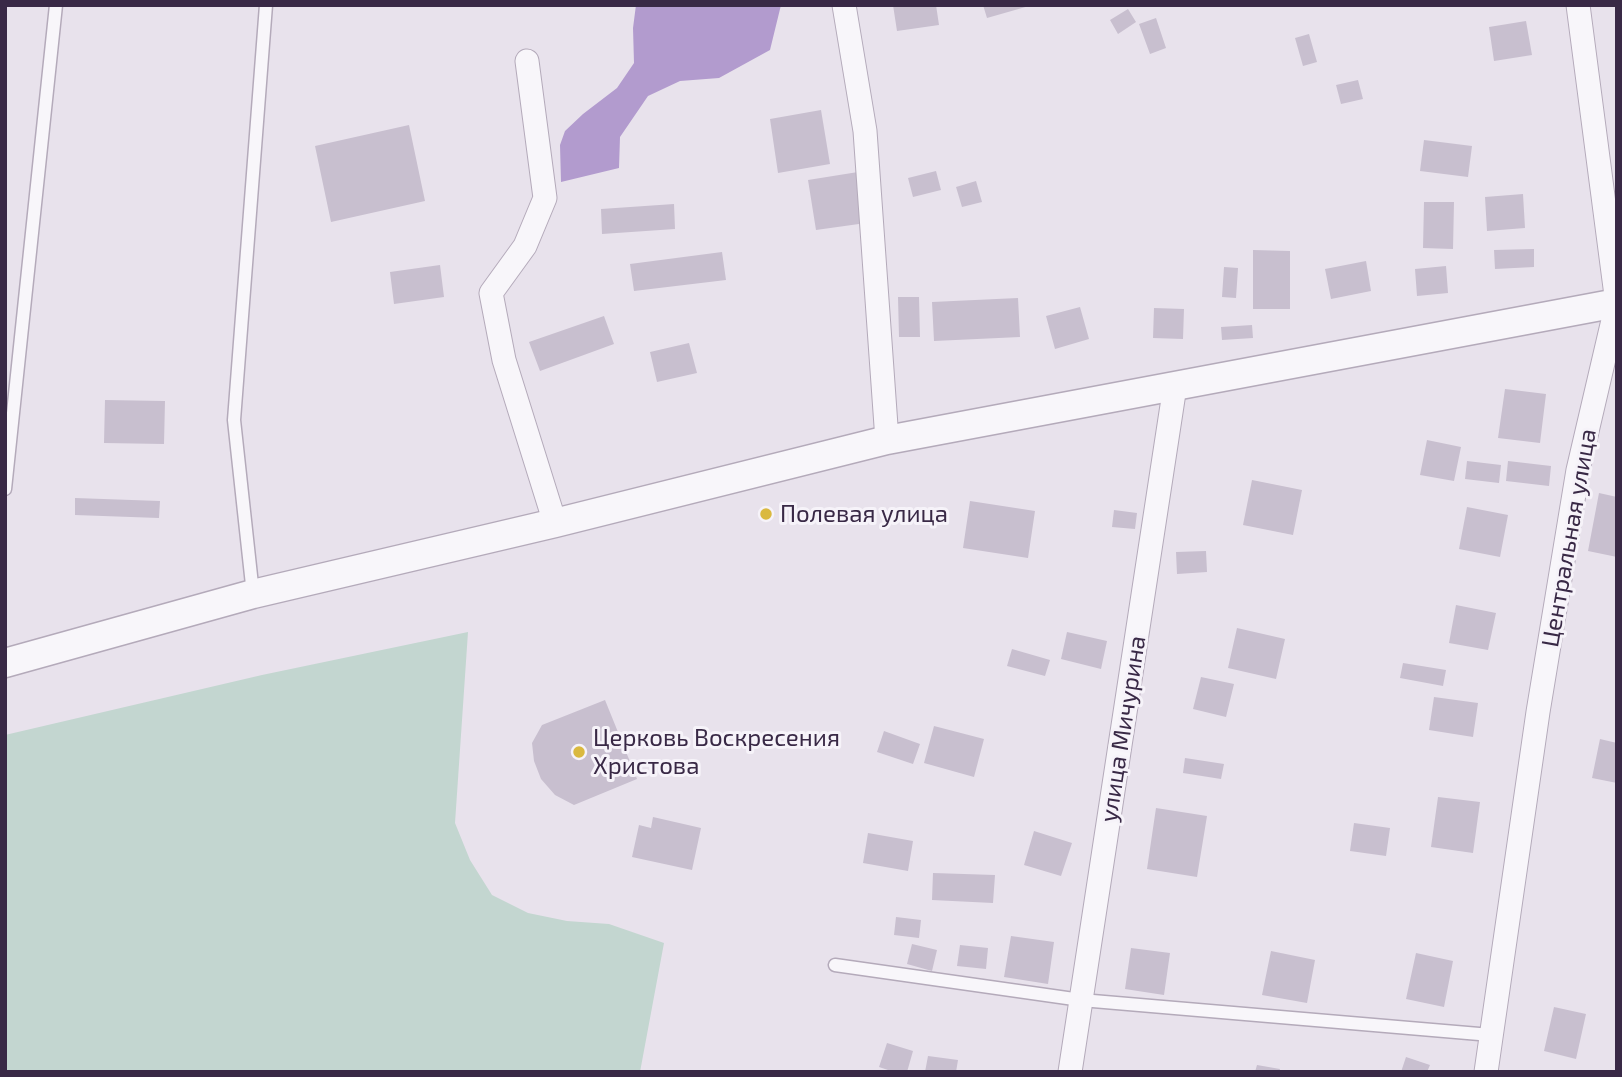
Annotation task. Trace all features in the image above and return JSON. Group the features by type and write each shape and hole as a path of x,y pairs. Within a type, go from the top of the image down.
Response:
{"street":[{"path":"844,5 865,131 887,440"},
{"name":"Центральная улица","path":"1486,1072 1538,712 1578,470 1617,303 1578,5"},
{"path":"527,61 545,198 525,246 491,293 504,360 555,523"},
{"path":"5,663 253,594 555,523 887,440 1617,303"},
{"name":"улица Мичурина","path":"1070,1072 1175,386"}],"lane":[{"path":"5,489 56,5"},
{"path":"253,594 234,420 266,5"},
{"path":"835,965 1081,1000 1491,1035"}],"shaded area":[{"path":"636,5 781,5 770,50 719,78 680,81 648,96 620,137 619,168 561,182 560,145 565,131 617,88 634,63 633,28"},
{"path":"468,632 455,823 470,860 492,895 528,913 567,921 609,924 664,943 640,1072 5,1072 5,735 262,675"}],"building":[{"path":"893,5 936,5 939,25 897,31"},
{"path":"983,5 1029,5 1029,6 987,18"},
{"path":"1128,9 1136,22 1118,34 1110,20"},
{"path":"1156,18 1166,48 1150,54 1139,24"},
{"path":"1526,21 1532,55 1494,61 1489,27"},
{"path":"1309,34 1317,62 1303,66 1295,38"},
{"path":"1358,80 1363,99 1341,104 1336,85"},
{"path":"821,110 830,164 778,173 770,119"},
{"path":"409,125 425,201 331,222 315,146"},
{"path":"1424,140 1472,146 1468,177 1420,171"},
{"path":"936,171 941,190 913,197 908,178"},
{"path":"858,172 866,223 816,230 808,180"},
{"path":"976,181 982,202 962,207 956,187"},
{"path":"1523,194 1525,228 1487,231 1485,197"},
{"path":"1424,202 1454,202 1453,249 1423,248"},
{"path":"674,204 675,229 602,234 601,209"},
{"path":"1534,249 1534,267 1495,269 1494,250"},
{"path":"1253,250 1290,251 1290,309 1253,309"},
{"path":"722,252 726,280 634,291 630,264"},
{"path":"1366,261 1371,291 1331,299 1325,269"},
{"path":"440,265 444,297 394,304 390,272"},
{"path":"1446,266 1448,293 1417,296 1415,269"},
{"path":"1224,267 1238,268 1236,298 1222,297"},
{"path":"898,297 919,297 920,337 899,337"},
{"path":"1018,298 1020,337 934,341 932,302"},
{"path":"1080,307 1089,339 1055,349 1046,316"},
{"path":"1154,308 1184,309 1183,339 1153,338"},
{"path":"604,316 614,344 540,371 529,342"},
{"path":"1252,325 1253,338 1222,340 1221,327"},
{"path":"689,343 697,373 657,382 650,352"},
{"path":"1505,389 1546,394 1540,443 1498,438"},
{"path":"105,400 165,401 164,444 104,443"},
{"path":"1427,440 1461,447 1454,481 1420,475"},
{"path":"1467,461 1501,465 1499,483 1465,479"},
{"path":"1508,461 1551,466 1549,486 1506,481"},
{"path":"1252,480 1302,490 1293,535 1243,525"},
{"path":"1599,493 1617,497 1617,557 1588,551"},
{"path":"75,498 160,501 159,518 75,515"},
{"path":"970,501 1035,511 1028,558 963,548"},
{"path":"1467,507 1508,515 1500,557 1459,549"},
{"path":"1114,510 1137,513 1135,529 1112,527"},
{"path":"1206,551 1207,572 1177,574 1176,552"},
{"path":"1456,605 1496,613 1488,650 1449,643"},
{"path":"1237,628 1285,639 1276,679 1228,668"},
{"path":"1067,632 1107,641 1101,669 1061,659"},
{"path":"1012,649 1050,660 1045,676 1007,666"},
{"path":"1403,663 1446,670 1443,686 1400,678"},
{"path":"1201,677 1234,684 1226,717 1193,709"},
{"path":"1434,697 1478,703 1473,737 1429,730"},
{"name":"Церковь Воскресения Христова","path":"605,700 637,779 574,805 555,795 541,779 534,761 532,743 542,725"},
{"path":"934,726 984,739 974,777 924,763"},
{"path":"884,731 920,744 913,764 877,752"},
{"path":"1600,739 1617,743 1617,783 1592,778"},
{"path":"1185,758 1224,764 1221,779 1183,773"},
{"path":"1438,797 1480,802 1473,853 1431,847"},
{"path":"1156,808 1207,816 1197,877 1147,869"},
{"path":"653,817 701,828 692,870 632,857 639,825 651,828"},
{"path":"1354,823 1390,828 1386,856 1350,851"},
{"path":"1034,831 1072,843 1061,876 1024,865"},
{"path":"868,833 913,841 908,871 863,863"},
{"path":"933,873 995,875 993,903 932,900"},
{"path":"896,917 921,920 919,938 894,935"},
{"path":"1011,936 1054,942 1048,984 1004,977"},
{"path":"912,944 937,950 932,971 907,964"},
{"path":"960,945 988,948 986,969 957,966"},
{"path":"1131,948 1170,953 1164,995 1125,989"},
{"path":"1271,951 1315,960 1307,1003 1262,995"},
{"path":"1416,953 1453,961 1444,1007 1406,999"},
{"path":"1554,1007 1586,1014 1576,1059 1544,1051"},
{"path":"887,1043 913,1051 907,1072 894,1072 879,1067"},
{"path":"928,1056 958,1060 956,1072 925,1072"},
{"path":"1406,1057 1430,1065 1427,1072 1401,1072"},
{"path":"1257,1065 1280,1069 1279,1072 1255,1072"}],"place":[{"name":"Полевая улица","path":"766,514"},
{"name":"Церковь Воскресения Христова","path":"579,752"}]}
